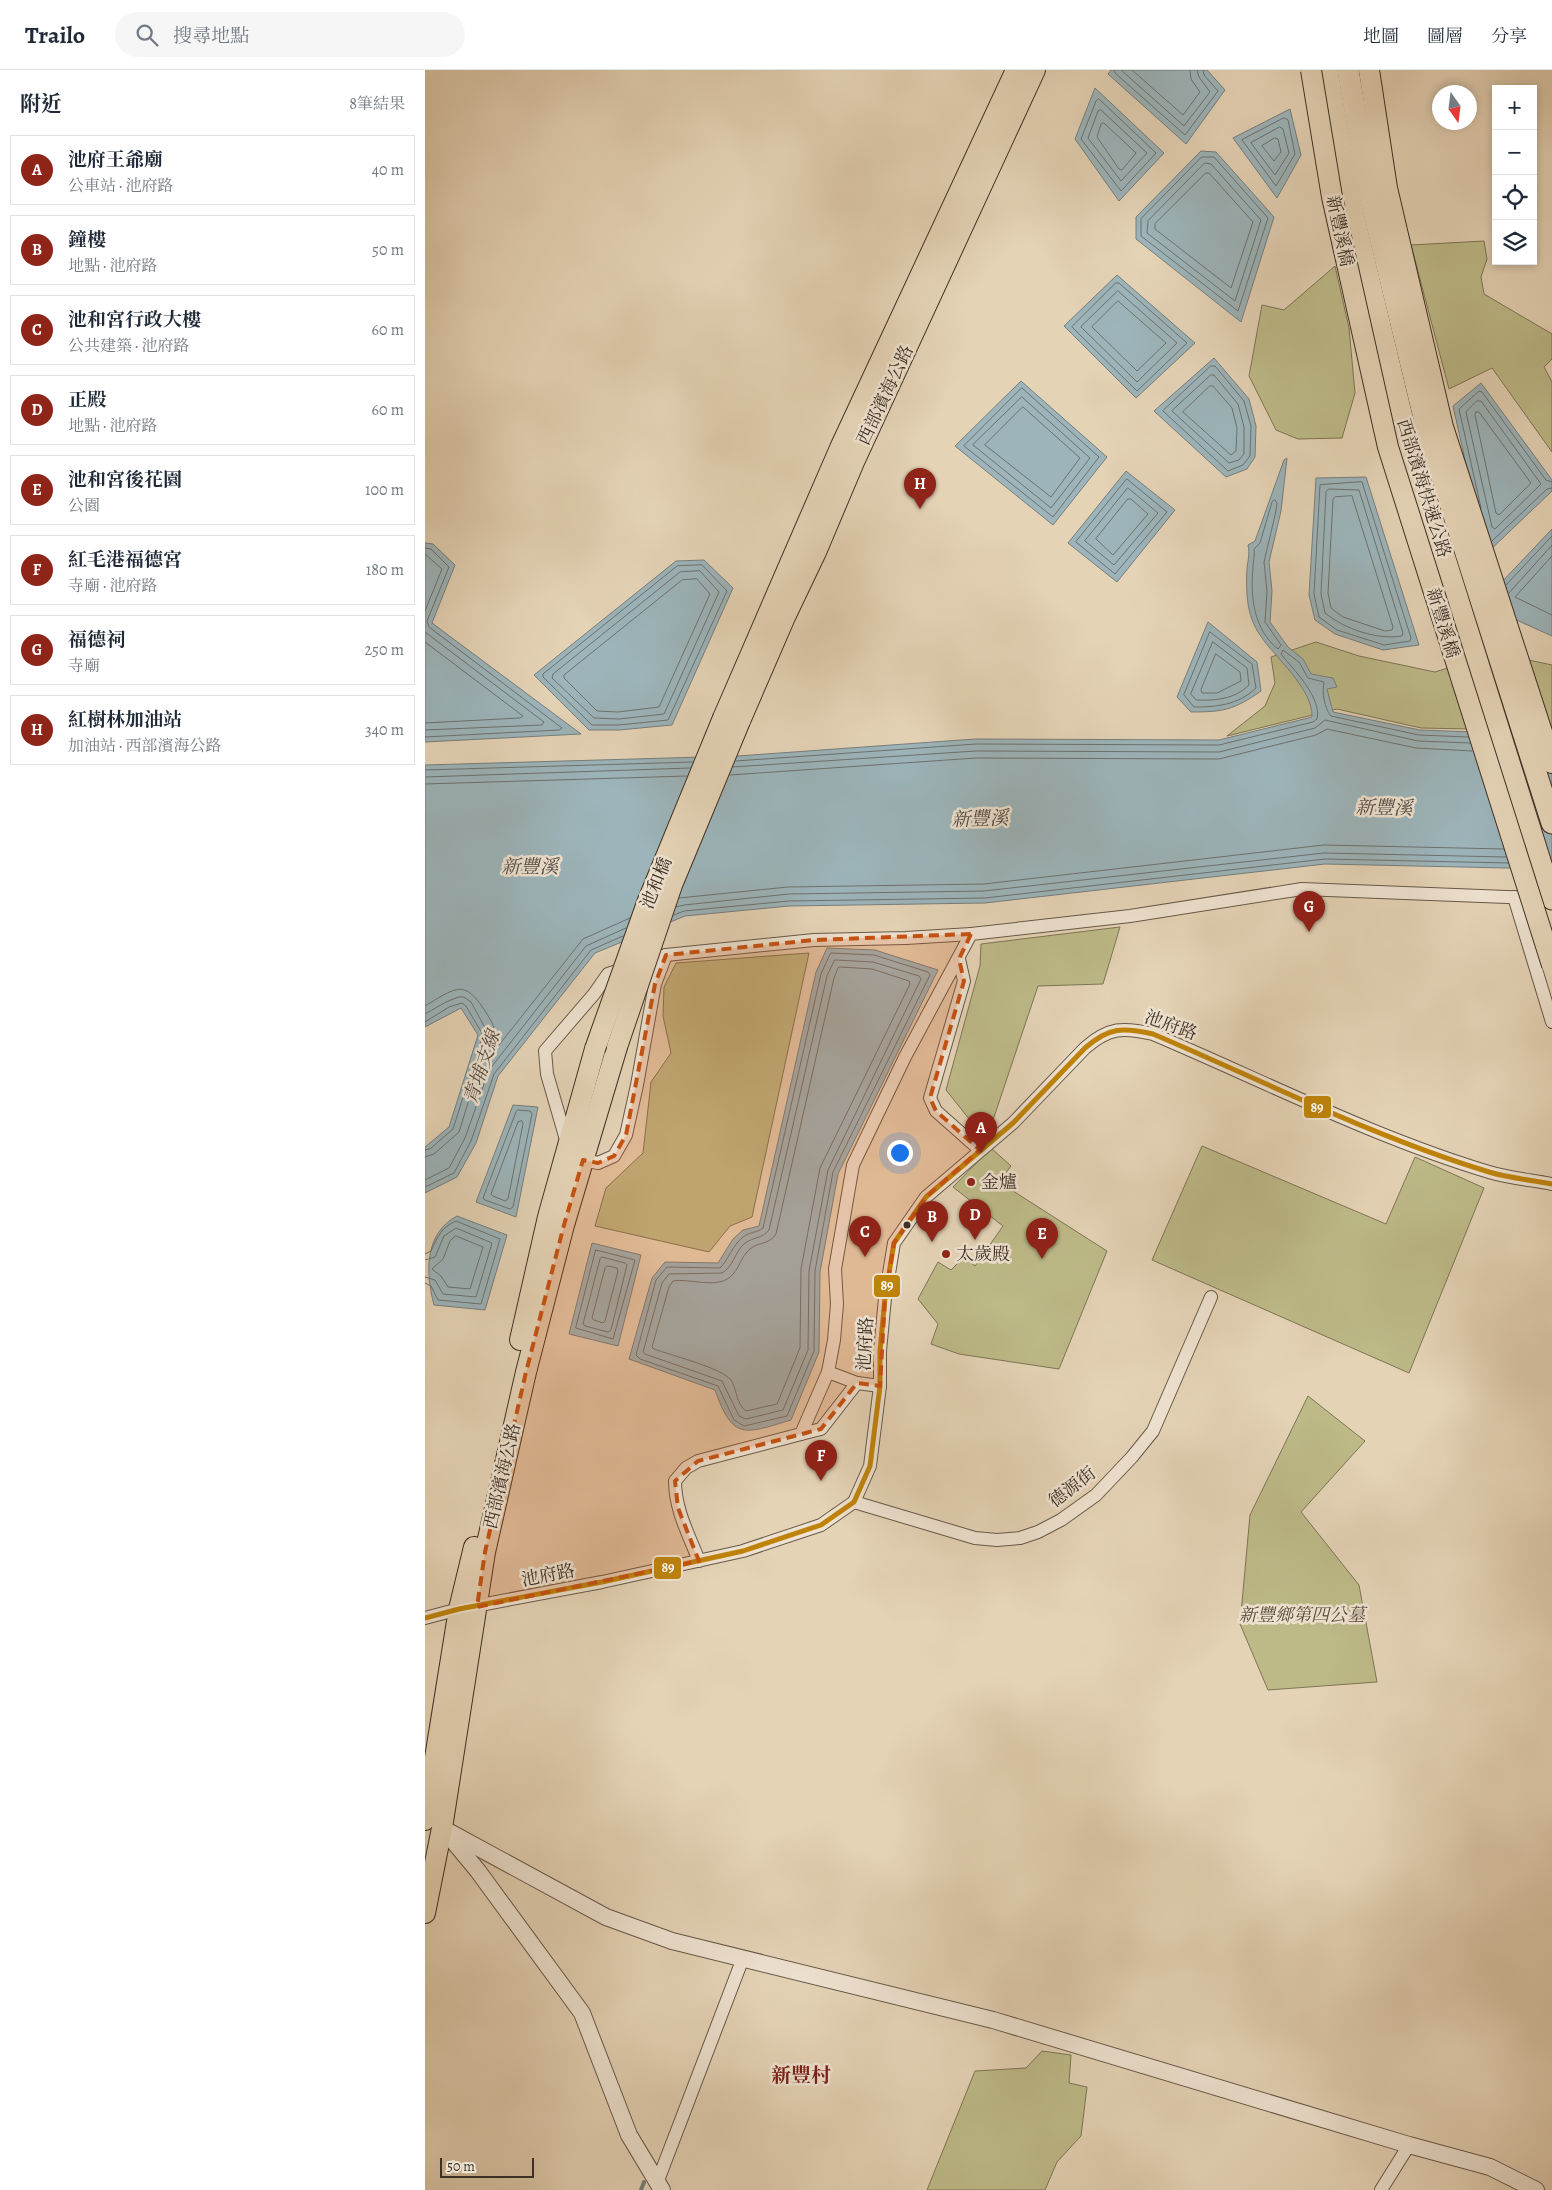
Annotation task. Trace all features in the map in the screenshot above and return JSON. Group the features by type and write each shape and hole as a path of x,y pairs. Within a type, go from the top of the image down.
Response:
{"highway":[{"name":"西部濱海快速公路","path":"1327,70 1350,201 1407,438 1552,899"},
{"name":"西部濱海快速公路","path":"1348,70 1369,192 1427,434 1552,823"}],"main road":[{"name":"西部濱海公路","path":"732,720 840,448 1016,70"},
{"name":"西部濱海公路","path":"732,720 817,552 854,462 1035,70"},
{"name":"新豐溪橋","path":"1311,70 1332,197 1388,447 1547,969"},
{"path":"1369,70 1387,188 1443,426 1552,763"},
{"name":"池和橋","path":"617,1047 672,885 732,720"},
{"name":"池和橋","path":"595,1049 647,903 732,720"},
{"name":"西部濱海公路","path":"425,1913 430,1817 468,1608 548,1217 617,1047"},
{"name":"西部濱海公路","path":"575,1154 595,1049"}],"street":[{"path":"666,955 655,984 626,1135 613,1156 597,1163 575,1154 547,1074 545,1051 594,994 608,974 666,955 815,940 971,934 1130,916 1302,889 1552,899"},
{"path":"1514,897 1547,969 1552,1022"},
{"path":"801,1434 828,1372 835,1340 837,1304 835,1270 853,1165 905,1057 971,934"},
{"path":"959,959 964,980 930,1098 936,1111 980,1150"},
{"path":"630,966 655,984"},
{"name":"池府路","path":"425,1618 743,1551 821,1525 854,1502 870,1466 880,1386 880,1351 885,1298 894,1243 926,1197 1013,1123 1095,1039 1117,1029 1131,1029 1153,1034 1360,1124 1452,1160 1491,1172 1552,1184"},
{"name":"德源街","path":"854,1502 975,1538 997,1540 1020,1538 1038,1532 1061,1520 1096,1495 1132,1457 1153,1431 1211,1297"},
{"path":"828,1372 857,1383 880,1386"},
{"path":"699,1561 675,1497 675,1481 686,1468 698,1461 821,1429 857,1383"},
{"path":"430,1817 605,1917 672,1941 993,2020 1409,2145 1490,2167 1536,2190"},
{"path":"430,1817 478,1870 583,2013 629,2135 659,2186"},
{"path":"659,2186 743,1958"},
{"path":"1381,2190 1409,2145"}],"highlighted area":[{"path":"971,934 959,959 964,981 930,1098 936,1111 980,1150 926,1197 894,1243 885,1298 880,1386 857,1383 821,1429 698,1461 675,1481 678,1508 699,1561 477,1607 485,1552 526,1372 564,1225 583,1160 598,1163 614,1156 626,1135 655,984 666,955 814,940"}],"green space":[{"path":"1484,241 1487,259 1481,277 1484,294 1552,334 1552,359 1544,367 1552,382 1552,452 1492,368 1449,389 1411,245"},
{"path":"1335,266 1349,328 1355,393 1342,438 1298,439 1276,430 1249,376 1262,305 1284,310"},
{"path":"1316,642 1359,656 1435,672 1496,653 1552,665 1552,735 1518,730 1421,728 1337,709 1227,736 1265,706 1275,683 1271,657"},
{"path":"1120,927 1103,984 1038,986 993,1120 981,1134 946,1090 980,966 981,944"},
{"path":"809,953 752,1217 730,1226 709,1252 595,1226 606,1188 643,1153 651,1082 671,1053 663,1016 664,987 676,963"},
{"path":"1202,1146 1386,1224 1415,1157 1484,1188 1409,1373 1152,1260"},
{"path":"991,1148 1011,1166 999,1182 1107,1251 1059,1369 959,1354 931,1344 938,1324 918,1299 938,1262 951,1270 964,1257 975,1266 1003,1226 953,1187"},
{"name":"新豐鄉第四公墓","path":"1308,1396 1365,1441 1301,1512 1359,1585 1377,1682 1268,1690 1240,1624 1250,1515"},
{"path":"1042,2051 1071,2055 1069,2083 1087,2087 1081,2136 1057,2162 1045,2190 927,2190 975,2071 1026,2068"}],"water":[{"path":"1111,70 1207,70 1225,90 1186,144 1108,74"},
{"path":"1095,88 1164,153 1119,201 1075,139"},
{"path":"1290,109 1301,155 1277,198 1233,138"},
{"path":"1201,151 1216,152 1274,217 1241,322 1136,239 1136,217"},
{"path":"1117,275 1195,343 1136,398 1064,326"},
{"path":"1214,358 1249,399 1256,426 1255,457 1247,469 1226,477 1154,411"},
{"path":"1021,381 1107,457 1053,525 955,446"},
{"path":"1481,383 1552,480 1552,491 1486,554 1453,406"},
{"name":"新豐溪","path":"1287,458 1281,511 1269,562 1272,591 1270,622 1288,647 1303,659 1311,674 1333,678 1337,687 1327,689 1333,712 1420,730 1552,735 1552,869 1325,864 985,903 789,906 685,916 595,953 498,1076 476,1143 457,1177 425,1193 425,1147 449,1127 478,1035 461,1008 425,1027 425,765 738,756 975,739 1219,740 1312,717 1311,706 1300,684 1255,627 1249,611 1247,594 1248,545 1255,541 1284,460"},
{"path":"1126,471 1175,510 1117,582 1068,543"},
{"path":"1366,477 1419,645 1383,650 1335,634 1315,620 1309,595 1316,478"},
{"path":"1552,529 1552,636 1494,610 1498,586"},
{"path":"425,543 433,544 455,565 432,623 581,734 425,742"},
{"path":"704,560 733,588 672,725 619,730 589,730 534,675 676,561"},
{"path":"1208,622 1257,662 1261,691 1228,709 1191,712 1177,697"},
{"path":"827,948 875,950 938,970 838,1174 820,1272 819,1352 791,1420 762,1428 742,1429 735,1426 728,1418 715,1390 629,1359 652,1278 665,1262 718,1263 733,1239 743,1230 759,1226 816,972"},
{"path":"513,1105 538,1107 516,1217 476,1202"},
{"path":"457,1216 507,1235 485,1310 434,1305 429,1279 430,1254 439,1232 446,1223"},
{"path":"592,1243 641,1255 618,1346 569,1334"}],"waterway":[{"path":"641,2190 644,2182"}],"transit line":[{"name":"89","path":"425,1618 459,1609 602,1582 743,1551 821,1525 854,1502 870,1466 880,1386 880,1351 885,1298 894,1243 926,1197 1013,1123 1085,1048 1109,1032 1133,1030 1153,1034 1319,1108 1403,1142 1489,1172 1552,1184"}],"place":[{"name":"紅樹林加油站","path":"920,509"},
{"name":"福德祠","path":"1309,932"},
{"name":"池府王爺廟","path":"981,1153"},
{"name":"金爐","path":"971,1182"},
{"name":"正殿","path":"975,1240"},
{"name":"鐘樓","path":"932,1242"},
{"name":"太歲殿","path":"946,1254"},
{"name":"池和宮行政大樓","path":"865,1257"},
{"name":"池和宮後花園","path":"1042,1259"},
{"name":"紅毛港福德宮","path":"821,1481"}],"district":[{"name":"新豐村","path":"801,2075"}],"water label":[{"name":"青埔支線","path":"482,1067"}]}
